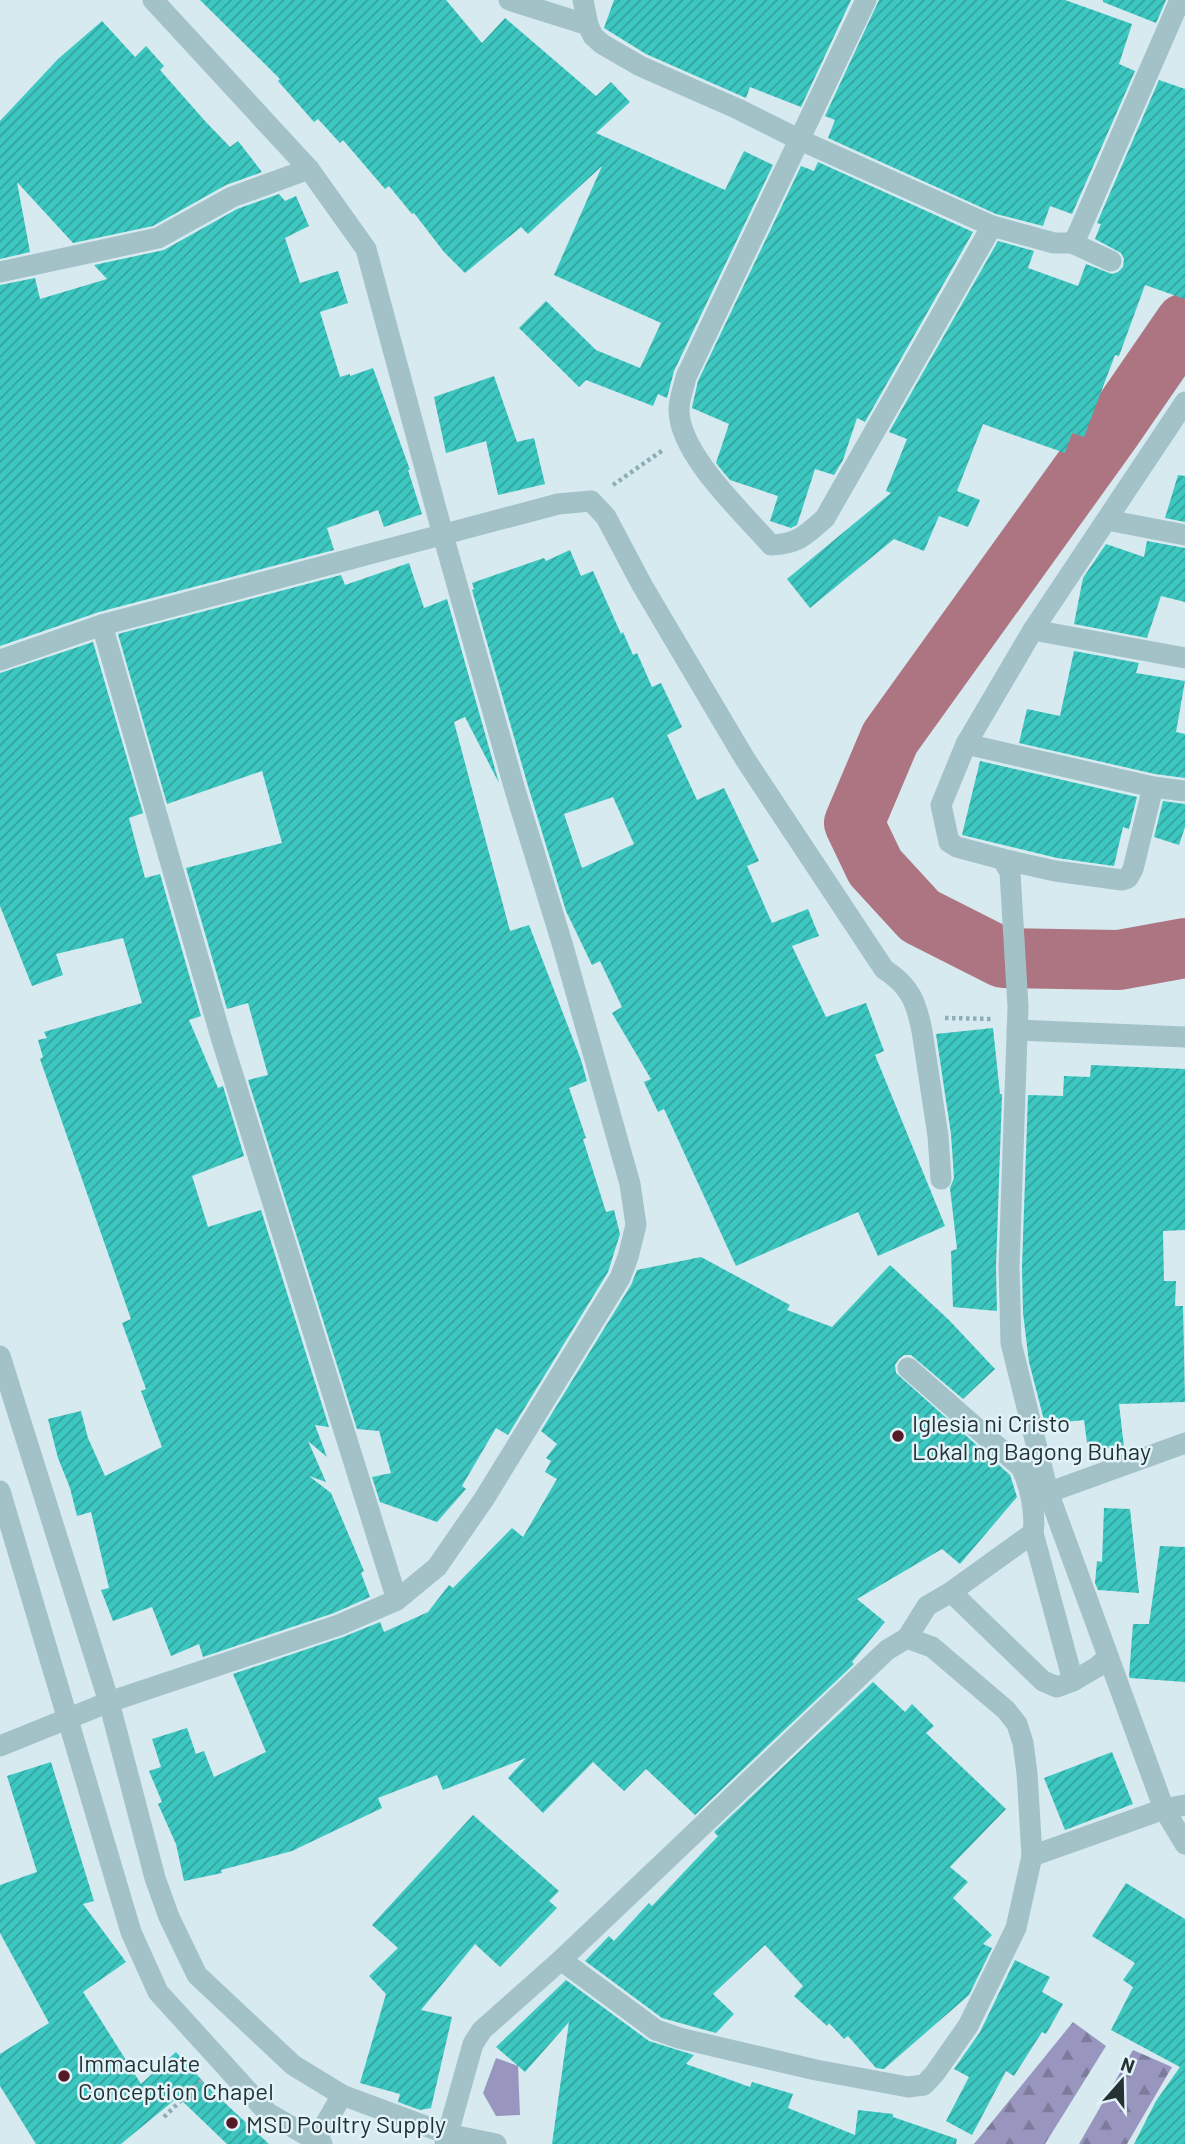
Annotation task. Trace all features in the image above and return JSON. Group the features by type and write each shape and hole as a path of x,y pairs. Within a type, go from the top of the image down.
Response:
{"street":[{"path":"0,1746 109,1702 339,1625 397,1600 437,1567 484,1499 620,1278 636,1225 630,1184 443,535 366,248 309,169 153,0"},
{"path":"509,0 588,25"},
{"path":"583,0 593,36 640,65 992,226 1054,243 1072,243 1111,261"},
{"path":"866,0 686,377 679,409 684,435 704,469 771,545 801,540 825,518 992,226"},
{"path":"1072,243 1180,0"},
{"path":"0,272 158,238 232,197 309,169"},
{"path":"1153,787 1133,869 1128,878 1122,880 1006,866 957,847 948,842 941,805 966,744 1033,630 1185,402"},
{"path":"0,660 102,625 558,504 591,501 606,517 642,585 746,759 884,969 907,986 919,1017 938,1136 940,1180"},
{"path":"1107,520 1185,535"},
{"path":"102,625 224,1049 397,1600"},
{"path":"1033,630 1185,658"},
{"path":"966,744 1153,787 1185,791"},
{"path":"1006,866 1018,1019 1009,1268 1012,1343 1039,1496 1175,1807 1185,1844"},
{"path":"1018,1019 1185,1037"},
{"path":"0,1356 109,1702 155,1878 169,1917 197,1975 293,2065 341,2095 446,2139 496,2144"},
{"path":"908,1368 1021,1467 1039,1496 1033,1534 1073,1681"},
{"path":"1039,1496 1185,1443"},
{"path":"0,1491 131,1933 158,1992 268,2113 317,2143 341,2095"},
{"path":"446,2139 476,2037 561,1960 887,1650 907,1638 927,1606 1033,1534"},
{"path":"951,1592 1043,1681 1057,1687 1097,1667 1108,1657"},
{"path":"561,1960 656,2030 679,2038 816,2070 908,2087 924,2085 968,2026 1016,1928 1032,1856 1027,1773 1017,1724 1006,1710 932,1647 907,1638"},
{"path":"1032,1856 1175,1807"}],"path":[{"path":"591,501 684,435"},
{"path":"919,1017 1018,1019"},
{"path":"163,2117 221,2061"}],"green space":[{"path":"1073,2022 1106,2046 1045,2144 974,2144"},
{"path":"1133,2050 1172,2067 1127,2144 1079,2144"},
{"path":"496,2058 518,2066 520,2115 496,2116 483,2093"}],"building":[{"path":"200,0 446,0 482,43 505,18 596,96 611,82 630,102 596,133 725,190 744,151 773,165 674,371 667,398 658,394 653,406 586,380 579,387 519,328 546,301 596,350 640,368 661,323 554,275 602,166 528,234 521,227 465,273 389,186 385,189 343,140 340,143 318,119 314,122 278,81 280,79"},
{"path":"614,0 851,0 801,107 750,87 746,98 646,54 604,28"},
{"path":"879,0 1065,0 1132,24 1119,64 1135,71 1072,214 1050,206 1043,226 996,214 828,138 835,120 825,116"},
{"path":"1103,0 1166,0 1156,23"},
{"path":"102,21 135,57 146,46 164,66 160,70 205,121 230,147 238,141 262,172 226,185 153,226 73,243 17,182 30,252 0,259 0,121 58,59"},
{"path":"1159,80 1185,89 1185,299 1145,285 1119,356 1115,355 1084,437 1072,433 1065,453 983,424 957,491 980,500 968,527 939,516 924,551 894,539 810,608 787,579 891,493 886,491 907,439 889,432 998,241 1034,251 1028,268 1078,286 1086,264 1112,274 1123,267 1124,259 1121,253 1095,239 1101,224 1097,223"},
{"path":"818,162 973,232 865,422 857,418 843,460 834,475 815,469 797,525 791,528 770,521 778,496 730,480 716,463 729,424 692,407 698,381 801,166 814,171"},
{"path":"279,194 285,201 296,196 309,226 285,238 300,283 338,271 348,303 320,312 340,377 373,368 410,470 422,514 384,527 378,510 327,528 334,550 99,612 0,646 0,285 35,278 40,299 107,279 94,265 164,250 237,209"},
{"path":"494,376 517,442 534,438 545,484 498,495 486,441 446,453 434,397"},
{"path":"1178,475 1185,476 1185,522 1165,518"},
{"path":"1147,541 1185,548 1185,602 1161,596 1147,638 1074,624 1083,578 1106,544 1144,557"},
{"path":"570,550 581,576 593,571 621,634 623,632 633,655 637,653 652,687 661,683 682,727 667,735 697,800 724,788 759,861 747,866 772,923 808,909 819,936 792,946 826,1017 866,1003 884,1051 875,1055 945,1226 878,1256 858,1212 736,1266 664,1109 658,1112 644,1082 651,1079 612,1013 622,1007 600,961 592,965 566,911 472,590 472,583 544,558 546,561","holes":["613,797 634,844 582,868 564,814"]},
{"path":"409,563 424,608 447,599 499,783 465,717 454,722 510,931 529,925 581,1060 587,1081 569,1088 606,1212 614,1210 620,1234 608,1272 508,1435 496,1428 462,1486 466,1489 437,1522 380,1502 372,1477 391,1473 379,1431 357,1429 248,1080 268,1075 248,1003 227,1009 186,868 282,843 262,771 167,804 118,634 341,575 345,585"},
{"path":"93,642 143,813 129,818 145,878 160,874 201,1016 189,1020 218,1088 223,1086 244,1156 192,1176 208,1227 261,1210 329,1427 315,1425 327,1457 308,1441 326,1482 309,1476 331,1493 364,1571 361,1573 370,1597 334,1613 203,1657 199,1644 171,1656 152,1607 113,1621 101,1590 109,1588 91,1512 77,1516 48,1419 81,1411 88,1438 105,1476 162,1447 141,1391 146,1389 122,1323 131,1319 40,1059 43,1057 38,1040 47,1038 44,1032 142,1003 123,938 56,954 63,975 32,986 0,906 0,673"},
{"path":"1074,651 1139,663 1136,673 1185,681 1176,732 1185,734 1185,778 1155,774 1019,743 1027,709 1060,716"},
{"path":"980,761 1137,797 1129,829 1123,827 1114,866 1057,858 962,835"},
{"path":"1163,801 1185,804 1185,827 1179,845 1154,837"},
{"path":"993,1028 1002,1094 997,1311 953,1307 951,1251 957,1249 950,1188 954,1178 951,1134 936,1034"},
{"path":"1091,1065 1185,1069 1185,1230 1163,1231 1164,1281 1176,1281 1175,1306 1183,1306 1185,1402 1119,1404 1124,1447 1088,1450 1084,1420 1045,1424 1029,1362 1023,1313 1022,1267 1028,1095 1063,1096 1064,1076 1090,1077"},
{"path":"701,1257 790,1305 787,1310 832,1327 890,1265 949,1320 995,1369 963,1399 911,1355 904,1355 899,1359 895,1365 896,1373 1010,1475 1017,1497 960,1564 942,1549 857,1599 885,1622 852,1662 854,1664 695,1815 646,1769 624,1791 593,1762 543,1813 508,1778 526,1758 443,1790 437,1775 378,1798 382,1808 292,1851 221,1870 222,1873 184,1881 176,1844 158,1804 162,1802 149,1771 161,1767 152,1739 187,1728 196,1754 204,1751 214,1777 266,1752 233,1674 380,1622 384,1632 428,1612 449,1585 453,1588 512,1528 523,1537 557,1479 545,1472 551,1461 546,1458 557,1444 541,1431 631,1285 637,1270"},
{"path":"1104,1508 1130,1509 1139,1593 1098,1590 1095,1583 1097,1561 1102,1562"},
{"path":"1160,1546 1185,1547 1185,1682 1129,1676 1133,1624 1149,1624"},
{"path":"873,1682 905,1712 912,1704 934,1726 926,1733 1006,1809 950,1867 968,1882 953,1898 992,1935 983,1944 992,1948 969,1995 884,2069 876,2068 848,2036 844,2039 829,2023 827,2026 794,1996 803,1986 765,1945 713,1994 734,2014 716,2033 662,2018 585,1961 609,1936 614,1941 649,1903 652,1906 718,1836 714,1832"},
{"path":"1112,1752 1133,1804 1065,1830 1044,1778"},
{"path":"51,1762 94,1901 83,1904 126,1962 83,1992 141,2084 176,2052 210,2089 269,2144 227,2144 178,2097 121,2144 36,2144 0,2086 0,2054 49,2023 0,1933 0,1885 37,1872 7,1776"},
{"path":"473,1815 559,1891 549,1901 557,1908 500,1967 475,1944 421,2010 452,2017 431,2108 420,2110 398,2102 400,2094 360,2083 386,1994 369,1976 398,1948 372,1925"},
{"path":"1126,1883 1185,1919 1185,2144 1134,2144 1156,2101 1180,2067 1111,2030 1133,1987 1123,1980 1135,1963 1092,1936"},
{"path":"1015,1960 1050,1977 1042,1992 1063,2004 1046,2034 1042,2032 1014,2076 1006,2071 972,2135 946,2121 969,2077 954,2069 980,2032"},
{"path":"566,1980 649,2041 694,2055 686,2064 750,2087 752,2082 793,2094 788,2108 855,2135 858,2110 893,2114 893,2117 957,2139 956,2144 552,2144 569,2022 525,2072 496,2047"}],"waterway":[{"path":"1185,323 890,738 854,823 875,867 920,916 1003,958 1119,960 1185,948"}],"place":[{"name":"Iglesia ni Cristo Lokal ng Bagong Buhay","path":"898,1436"},
{"name":"Immaculate Conception Chapel","path":"64,2076"},
{"name":"MSD Poultry Supply","path":"232,2123"}]}
